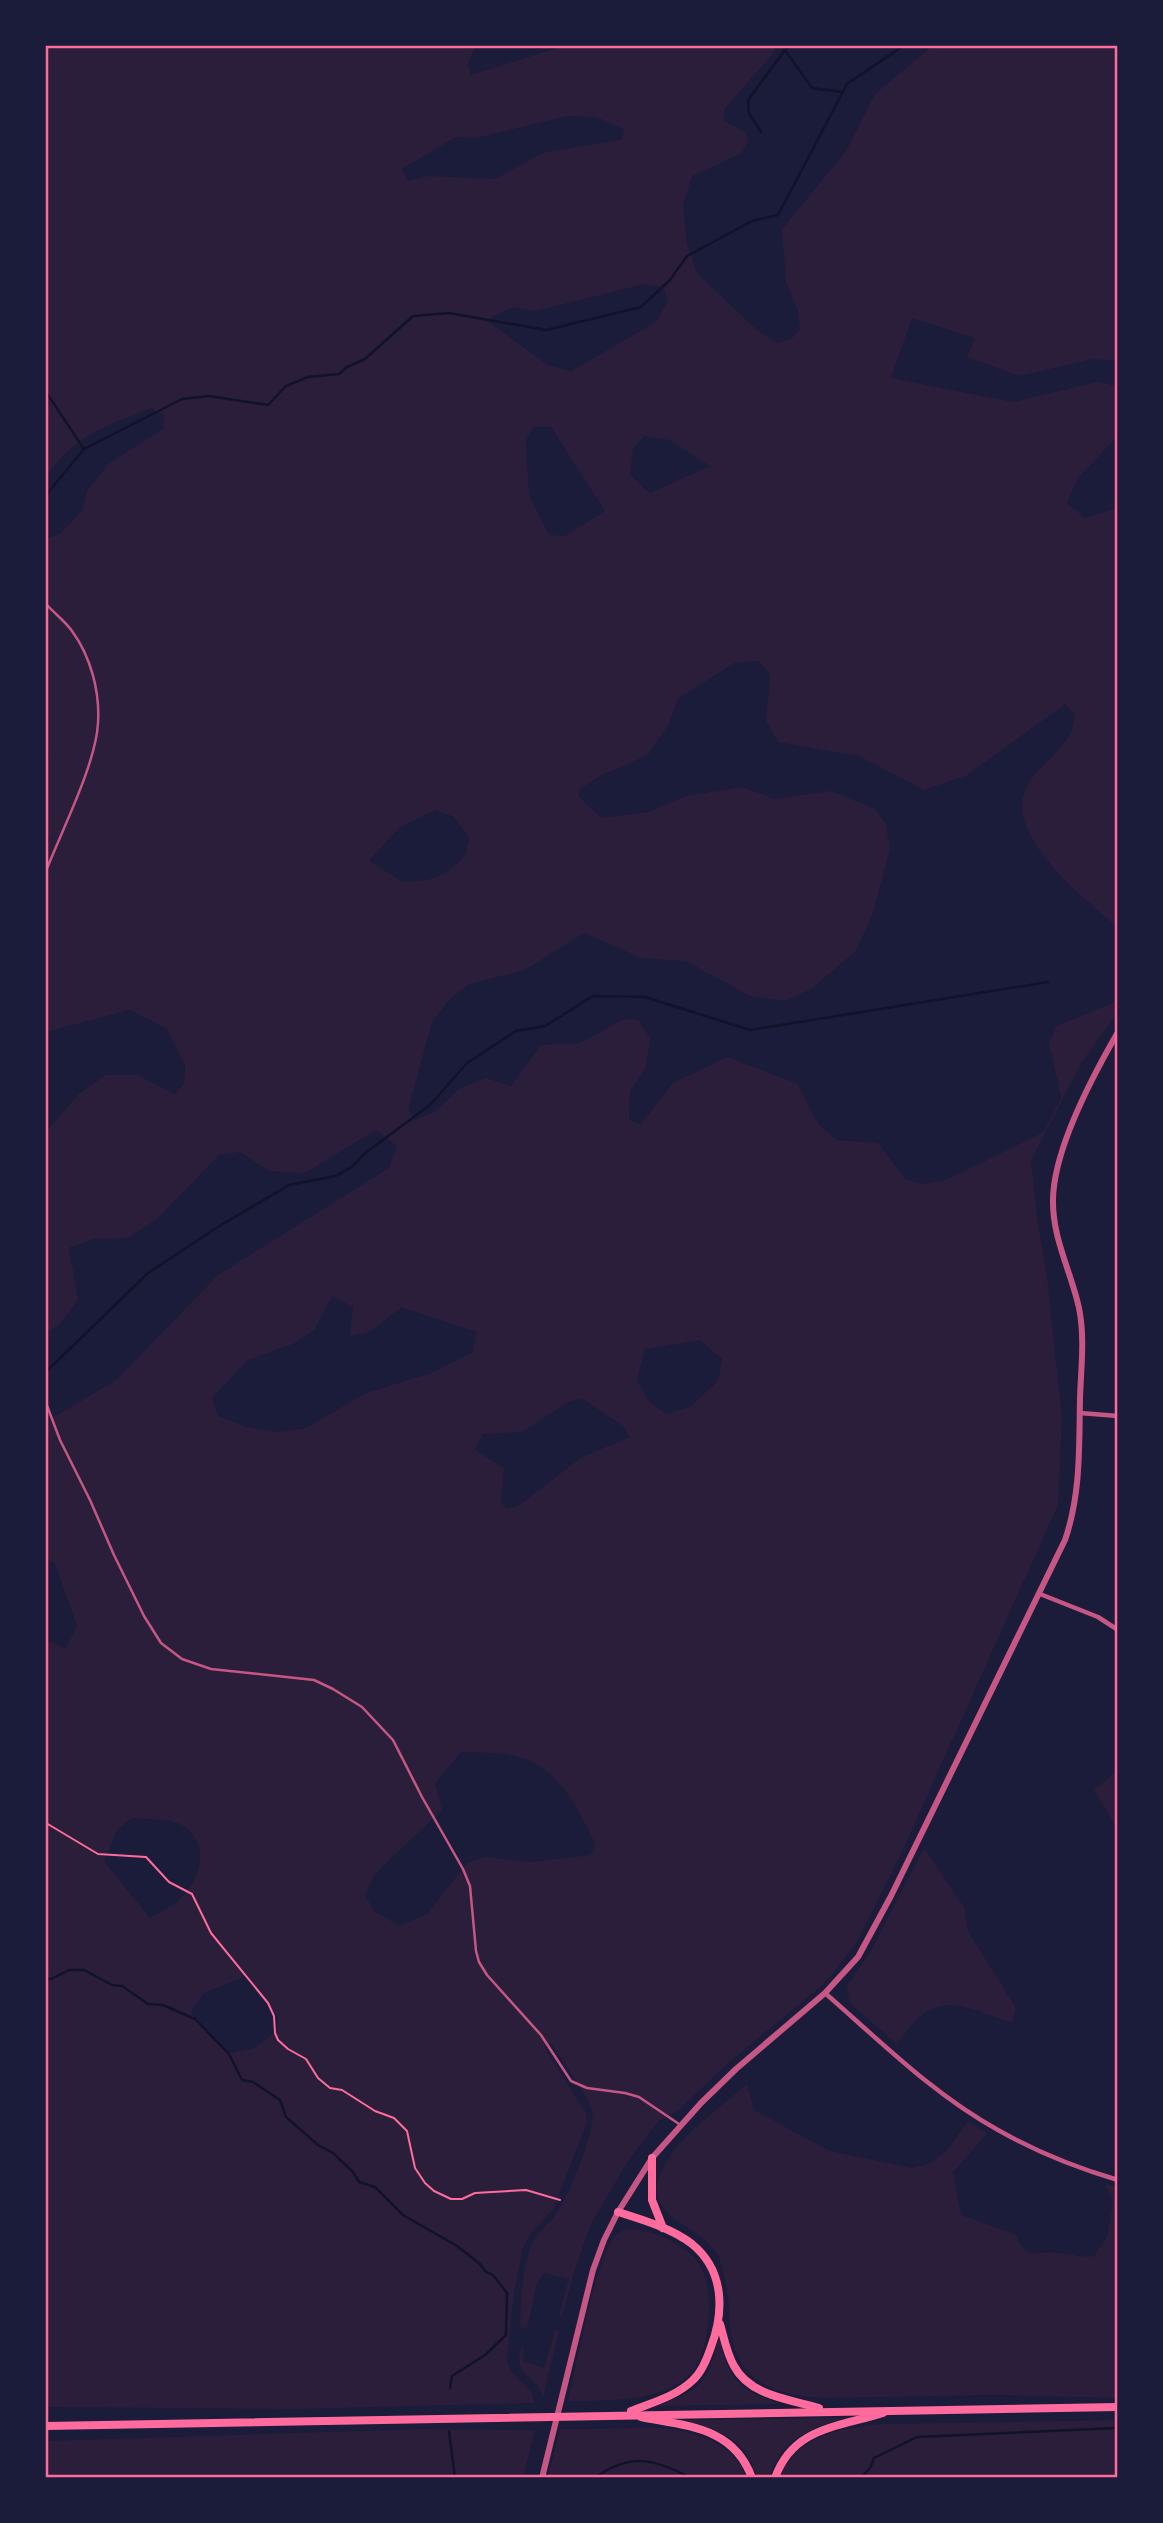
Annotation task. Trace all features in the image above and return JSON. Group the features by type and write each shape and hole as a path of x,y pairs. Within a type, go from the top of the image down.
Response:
{"highway":[{"path":"652,2158 652,2200 663,2228"},
{"path":"618,2212 663,2228 692,2244 708,2262 718,2288 720,2324 733,2365 744,2379 771,2395 829,2411"},
{"path":"625,2414 681,2389 694,2379 704,2365 720,2324"},
{"path":"46,2426 585,2414 1118,2407"},
{"path":"775,2477 789,2451 804,2438 828,2428 892,2410"},
{"path":"625,2414 688,2426 720,2437 741,2455 752,2477"}],"street":[{"path":"542,2477 593,2270 618,2212 652,2158 680,2125 736,2069 825,1993 858,1956 873,1932 1040,1594 1072,1522 1078,1479 1082,1331 1078,1306 1055,1229 1053,1200 1062,1151 1101,1061 1118,1032"},
{"path":"1080,1413 1118,1416"},
{"path":"1040,1594 1098,1617 1118,1630"},
{"path":"825,1993 931,2084 999,2131 1084,2170 1118,2180"}],"lane":[{"path":"46,604 72,631 86,657 96,685 98,724 89,763 46,871"},
{"path":"46,1403 60,1440 114,1555 144,1616 161,1643 182,1659 211,1669 314,1680 362,1707 393,1740 463,1869 470,1886 476,1951 486,1975 541,2035 571,2081 587,2088 639,2097 680,2125"}],"path":[{"path":"46,1823 98,1854 146,1857 169,1882 192,1894 211,1933 268,2003 274,2016 278,2040 306,2059 318,2078 330,2088 342,2090 394,2118 407,2131 415,2168 434,2191 452,2199 462,2199 475,2193 526,2189 560,2200"}],"shaded area":[{"path":"46,46 475,46 468,64 471,75 564,46 777,46 724,109 724,121 745,132 748,141 742,153 692,176 683,205 687,244 697,273 758,331 777,343 792,338 800,329 798,311 786,282 782,229 846,151 875,94 932,46 1117,46 1117,361 1093,359 1020,376 967,357 975,338 912,318 891,378 1013,402 1097,382 1117,386 1117,432 1114,440 1077,479 1067,503 1085,518 1117,508 1117,927 1048,862 1024,821 1022,800 1030,781 1060,748 1071,731 1075,715 1065,704 966,776 924,790 859,756 778,742 766,721 770,675 759,661 734,663 678,699 669,724 648,755 600,776 580,789 579,797 601,818 649,812 686,796 742,787 775,799 831,791 875,809 886,824 890,849 873,913 856,951 811,989 785,1001 750,996 686,961 641,958 584,933 525,970 469,984 449,1000 432,1022 408,1110 415,1120 436,1111 460,1088 486,1078 511,1086 541,1045 580,1043 624,1019 638,1020 650,1038 646,1067 630,1091 629,1119 640,1125 673,1083 727,1057 798,1084 818,1124 837,1140 878,1143 905,1179 923,1184 946,1180 1044,1132 1061,1098 1049,1043 1057,1026 1117,1001 1117,1013 1080,1065 1031,1161 1062,1417 1058,1505 901,1854 857,1942 824,1984 729,2062 678,2111 659,2121 628,2161 591,2224 562,2317 559,2315 569,2279 544,2273 537,2283 527,2329 520,2327 522,2284 529,2252 535,2238 557,2213 568,2193 586,2148 592,2121 592,2112 586,2096 551,2043 544,2047 586,2113 587,2122 554,2208 531,2233 523,2248 514,2293 507,2359 510,2371 532,2393 534,2403 297,2409 46,2407 46,1641 66,1648 77,1626 55,1564 46,1557 46,1422 116,1380 218,1275 389,1168 397,1146 376,1130 305,1173 269,1171 240,1152 219,1155 157,1219 128,1238 94,1239 69,1248 78,1300 60,1324 46,1333 46,1132 79,1094 106,1075 138,1075 174,1094 184,1084 185,1066 166,1028 129,1010 46,1032 46,851 50,839 46,836 46,759 49,755 46,741 46,539 60,534 82,511 87,491 108,464 163,429 164,415 151,408 92,434 68,451 46,477","holes":["568,116 596,117 624,129 622,140 545,152 495,179 428,176 407,181 402,169 456,137 476,138","645,284 663,287 668,300 656,322 571,371 548,365 486,320 513,307 535,311","533,427 551,427 605,511 565,536 549,535 529,495 526,441","645,436 669,440 710,466 650,493 630,475 633,449","436,810 454,817 469,838 465,856 449,871 428,880 403,882 369,861 400,827","332,1296 353,1307 350,1336 369,1332 402,1307 476,1332 473,1352 431,1373 366,1393 306,1428 278,1432 247,1427 218,1416 212,1398 248,1360 293,1344 315,1329","700,1340 722,1359 718,1381 690,1407 666,1414 648,1400 637,1380 645,1349","583,1399 623,1426 630,1437 582,1457 518,1506 506,1509 501,1502 504,1468 475,1450 483,1434 522,1432 570,1401","461,1752 505,1754 537,1765 550,1774 571,1799 595,1843 591,1855 530,1862 486,1857 467,1863 427,1914 400,1926 374,1911 365,1895 375,1874 442,1810 435,1784","132,1818 180,1824 196,1839 199,1847 199,1866 185,1894 150,1918 104,1861 117,1830","246,1976 278,2017 277,2030 255,2048 229,2053 195,2019 191,2011 204,1993"]},
{"path":"1117,1771 1117,1828 1094,1790"},
{"path":"924,1848 964,1907 968,1931 1016,2008 1012,2022 955,2005 933,2008 919,2017 897,2044 849,2002 847,1986 871,1951"},
{"path":"747,2084 754,2110 830,2151 912,2168 931,2163 948,2149 968,2121 987,2134 953,2172 961,2215 1015,2234 1029,2252 1094,2256 1107,2237 1113,2202 1105,2184 1117,2187 1117,2398 992,2395 823,2398 778,2391 755,2378 745,2368 732,2340 728,2297 718,2256 701,2237 669,2214 657,2195 663,2168 683,2140"},
{"path":"626,2229 645,2231 665,2238 683,2248 697,2261 703,2272 709,2302 703,2349 691,2373 666,2390 633,2398 568,2401 601,2265 616,2235"},
{"path":"555,2330 559,2331 543,2397 540,2389 520,2365 519,2357 521,2347 524,2346 523,2361 544,2368"},
{"path":"719,2337 727,2364 738,2382 755,2394 781,2404 655,2406 700,2384 711,2366"},
{"path":"848,2418 822,2425 800,2436 781,2453 769,2478 757,2477 746,2453 730,2438 684,2420"},
{"path":"1117,2420 1117,2477 780,2477 798,2451 810,2442 837,2431 853,2428 884,2424"},
{"path":"662,2428 688,2432 723,2447 740,2465 746,2477 548,2477 560,2429"},
{"path":"422,2429 535,2430 523,2477 46,2477 46,2441"}],"waterway":[{"path":"761,132 749,113 748,100 788,46"},
{"path":"46,495 84,449 182,399 209,396 268,405 286,386 308,377 339,374 365,359 413,316 449,313 546,330 641,307 670,280 687,256 752,221 778,215 847,84 903,46"},
{"path":"785,50 812,88 842,92"},
{"path":"46,392 84,449"},
{"path":"46,1372 148,1273 289,1185 336,1176 353,1166 364,1154 430,1105 467,1063 516,1031 545,1026 593,996 645,997 750,1030 1048,982"},
{"path":"46,1979 69,1970 84,1970 112,1985 122,1986 148,2004 163,2005 195,2019 229,2054 242,2080 253,2082 280,2100 286,2117 318,2145 333,2153 353,2172 359,2182 375,2187 403,2215 457,2246 493,2275 507,2293 506,2335 485,2355 452,2376 450,2388"},
{"path":"861,2478 874,2458 917,2437 1118,2428"},
{"path":"449,2431 455,2478"},
{"path":"595,2478 620,2464 643,2461 666,2466 691,2478"}]}
